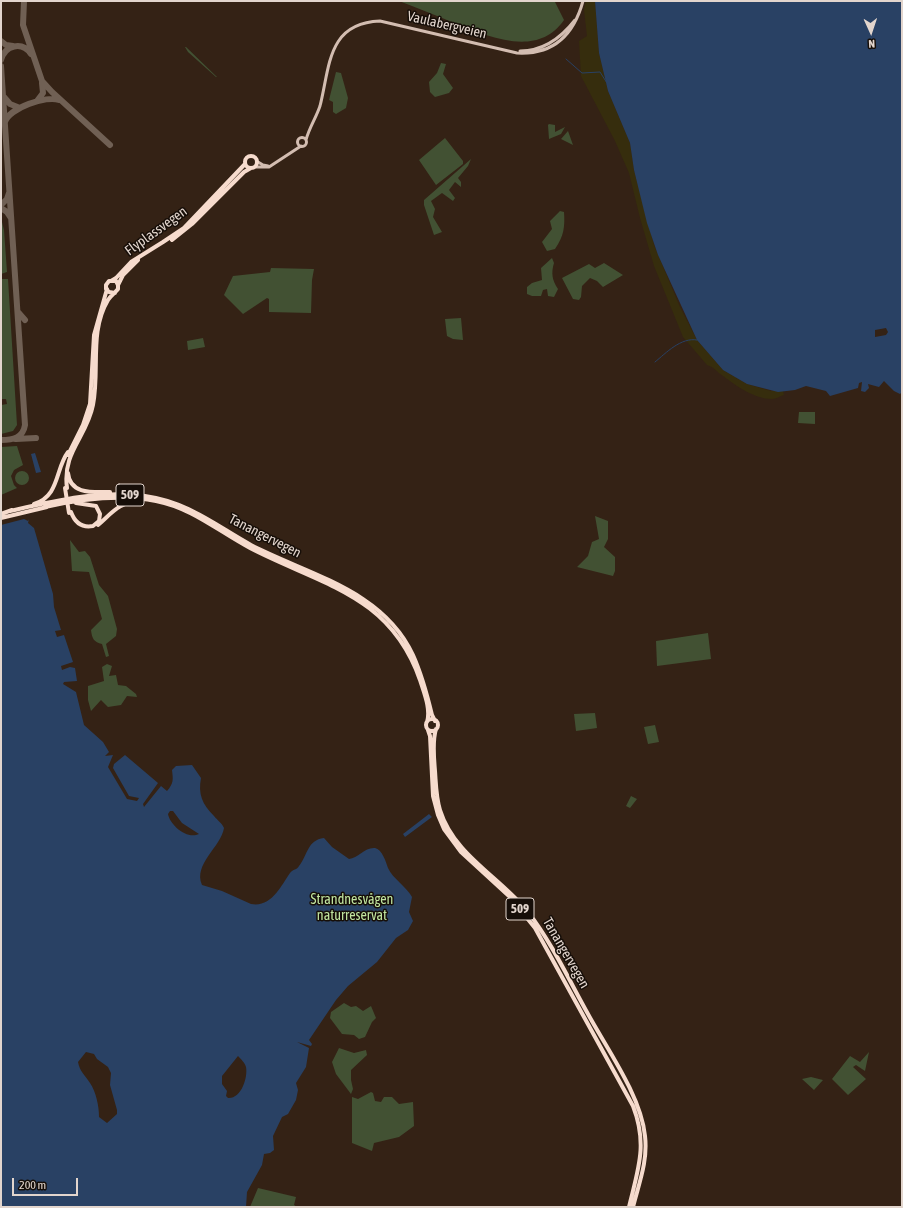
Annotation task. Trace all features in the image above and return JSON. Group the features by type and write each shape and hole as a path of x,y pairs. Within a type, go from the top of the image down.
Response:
{"highway":[{"path":"251,156 256,157 258,162 253,168 245,164 246,159 251,156"},
{"name":"Flyplassvegen","path":"70,449 83,425 90,404 94,335 108,283 131,262 184,228 245,164"},
{"name":"Flyplassvegen","path":"70,456 90,415 95,391 98,329 107,302 118,289 121,278 132,264 179,235 241,174 253,168"},
{"path":"111,281 116,281 118,285"},
{"path":"106,289 109,292 115,293"},
{"name":"509","path":"70,449 64,471 70,513 76,525 89,529 97,526 112,511 127,503 140,501 165,503"},
{"name":"509","path":"1,514 37,503 50,494 63,461 70,449"},
{"name":"509","path":"66,488 66,471 70,456"},
{"name":"509","path":"70,456 68,478 78,489 92,492 131,493 145,496"},
{"name":"Tanangervegen","path":"10,512 87,496 109,495 145,496 166,500 194,511 251,545 336,583 367,602 392,624 408,646 422,675 432,715 435,721"},
{"name":"Tanangervegen","path":"45,507 76,501 114,498 145,499 165,503 205,519 259,552 335,586 375,613 397,634 410,656 425,698 428,713 427,722"},
{"name":"509","path":"1,518 45,507 86,504 98,508 100,517 93,526 85,526 75,520 70,513"},
{"path":"427,722 431,719 435,721"},
{"name":"509","path":"435,721 438,725 436,729"},
{"name":"509","path":"427,722 426,726 428,730"},
{"path":"428,730 432,731 436,729"},
{"name":"Tanangervegen","path":"436,729 434,740 436,791 440,811 446,825 460,846 513,895 538,926 620,1070 636,1103 644,1129 645,1153 642,1173 633,1207"},
{"name":"Tanangervegen","path":"428,730 430,736 433,796 444,829 461,852 510,898 535,928 633,1106 641,1131 642,1149 640,1167 628,1207"}],"main road":[{"name":"Vaulabergveien","path":"306,140 318,110 335,46 344,33 359,24 372,22 387,23 510,51 535,50 557,41 568,30 579,15 583,1"},
{"path":"294,150 301,137 308,133"},
{"path":"253,168 266,168 272,166 294,150 305,145 306,140 301,137"},
{"path":"297,142 301,146"},
{"path":"258,162 262,166 272,166"}],"green space":[{"path":"399,1 552,1 555,2 564,20 553,32 540,39 526,42 512,41 482,34"},
{"path":"186,47 217,77 188,52"},
{"path":"441,63 446,64 443,74 453,88 449,93 435,97 430,92 429,82 437,73"},
{"path":"336,72 341,73 348,98 346,108 336,114 333,112 333,102 329,100"},
{"path":"549,124 555,125 555,132 565,127 561,134 549,139"},
{"path":"568,131 573,145 561,139"},
{"path":"445,138 463,161 463,164 436,185 419,160"},
{"path":"471,159 468,166 458,178 461,182 461,187 455,182 449,190 455,198 453,201 442,193 431,201 435,209 433,217 442,232 434,235 424,205 424,200"},
{"path":"560,211 564,212 564,227 562,236 555,249 547,251 542,242 552,229 550,221"},
{"path":"1,218 4,230 7,272 1,274"},
{"path":"552,258 554,263 554,283 558,289 554,297 548,296 547,289 543,290 541,296 532,296 527,294 527,287 532,283 542,280 541,268"},
{"path":"604,263 623,275 603,287 597,281 590,278 582,286 581,297 579,300 573,299 562,278 589,264 595,268"},
{"path":"271,268 314,269 312,280 311,313 269,312 269,299 267,298 243,314 224,295 233,276 270,272"},
{"path":"1,279 8,279 17,425 13,431 1,434 1,405 7,404 6,399 1,399"},
{"path":"461,318 463,340 453,339 447,336 445,319"},
{"path":"203,338 205,347 188,350 187,341"},
{"path":"799,412 815,412 815,424 798,423"},
{"path":"17,446 23,465 14,470 11,476 14,485 17,488 1,495 1,447"},
{"path":"22,471 27,473 29,478 27,483 22,485 17,483 15,478 17,473"},
{"path":"595,516 608,521 608,539 604,547 615,557 615,571 613,576 577,567 588,556 592,542 599,539"},
{"path":"70,540 79,552 85,551 90,557 99,585 108,596 117,629 116,636 106,644 109,656 106,657 102,644 95,641 91,633 91,630 102,619 89,572 72,571"},
{"path":"708,633 711,659 657,666 656,641"},
{"path":"107,664 112,666 109,676 116,675 118,685 126,686 136,694 137,697 127,696 121,705 108,707 101,700 91,711 88,700 88,686 104,681 102,667"},
{"path":"595,713 597,728 576,731 574,714"},
{"path":"655,725 659,742 648,744 644,727"},
{"path":"631,796 637,799 630,808 626,806"},
{"path":"344,1003 351,1007 356,1006 363,1011 371,1006 376,1018 372,1022 365,1037 359,1039 354,1035 342,1034 330,1018 331,1012"},
{"path":"339,1048 354,1053 366,1050 367,1055 351,1070 353,1089 351,1094 336,1074 332,1062"},
{"path":"869,1052 865,1071 856,1065 853,1067 866,1079 848,1095 832,1079 850,1056 860,1062"},
{"path":"811,1077 823,1080 814,1090 802,1079"},
{"path":"371,1092 373,1093 375,1101 381,1102 384,1097 392,1097 399,1104 413,1102 414,1126 399,1137 374,1143 372,1151 352,1143 352,1097 358,1099"},
{"path":"258,1188 296,1197 294,1205 297,1207 250,1207"}],"sand":[{"path":"586,1 595,1 599,53 608,91 630,143 634,170 654,245 680,307 697,340 723,370 747,384 771,391 783,391 784,395 774,399 759,397 740,388 714,368 707,365 683,337 654,266 629,173 615,141 581,76 579,41 587,36 584,10"}],"water":[{"path":"595,1 902,1 902,392 900,394 894,391 884,381 879,387 868,384 869,388 865,392 861,391 862,382 859,383 858,388 830,396 826,391 806,386 795,390 778,392 747,384 723,370 697,340 658,255 647,223 634,170 630,143 608,91 599,53","holes":["886,328 888,332 886,335 875,337 875,330"]},
{"path":"35,453 41,472 36,473 31,454"},
{"path":"24,519 28,521 29,519 28,523 34,528 53,594 54,607 61,630 55,631 57,637 64,635 73,662 61,666 62,670 70,667 75,668 77,681 64,682 63,684 76,692 84,725 103,742 109,752 105,756 113,755 108,767 127,799 137,801 139,798 129,796 113,768 114,764 125,755 158,783 143,804 144,807 161,786 167,791 171,786 173,776 172,770 176,766 192,765 201,778 200,789 204,803 224,828 222,835 208,856 201,870 200,877 202,885 222,891 251,904 264,903 275,895 290,873 298,867 311,845 318,839 324,838 332,847 349,859 371,848 375,848 380,851 390,872 412,897 409,912 413,921 408,930 396,938 377,962 348,986 336,1000 309,1040 312,1044 311,1046 297,1042 309,1048 306,1067 296,1083 298,1090 296,1100 288,1114 282,1117 273,1136 274,1150 270,1153 264,1154 262,1165 247,1192 246,1207 1,1207 1,525","holes":["170,811 173,811 182,823 199,834 189,835 176,827 169,818 168,814","86,1052 94,1054 97,1059 108,1067 111,1073 110,1085 117,1114 107,1123 99,1117 98,1104 94,1091 81,1071 78,1062","238,1056 243,1061 246,1077 243,1087 237,1095 228,1098 226,1096 227,1091 222,1084 222,1076"]},
{"path":"429,814 432,817 405,837 403,834"}],"waterway":[{"path":"566,59 582,73 600,72 607,83"},
{"path":"655,362 680,343 697,340"}],"taxiway":[{"path":"24,1 23,25 42,81 110,145"},
{"path":"1,41 6,45 13,46"},
{"path":"1,60 6,51 14,46 23,47 31,54"},
{"path":"1,66 25,425 22,433 17,437 1,440"},
{"path":"37,101 43,93 42,83"},
{"path":"4,97 10,104 20,108"},
{"path":"5,122 13,112 29,104 46,99 59,100"},
{"path":"1,205 7,199 9,193"},
{"path":"1,208 7,212 11,218"},
{"path":"18,312 25,320"},
{"path":"16,439 36,438"}],"park label":[{"name":"Strandnesvågen naturreservat","path":"352,908"}]}
